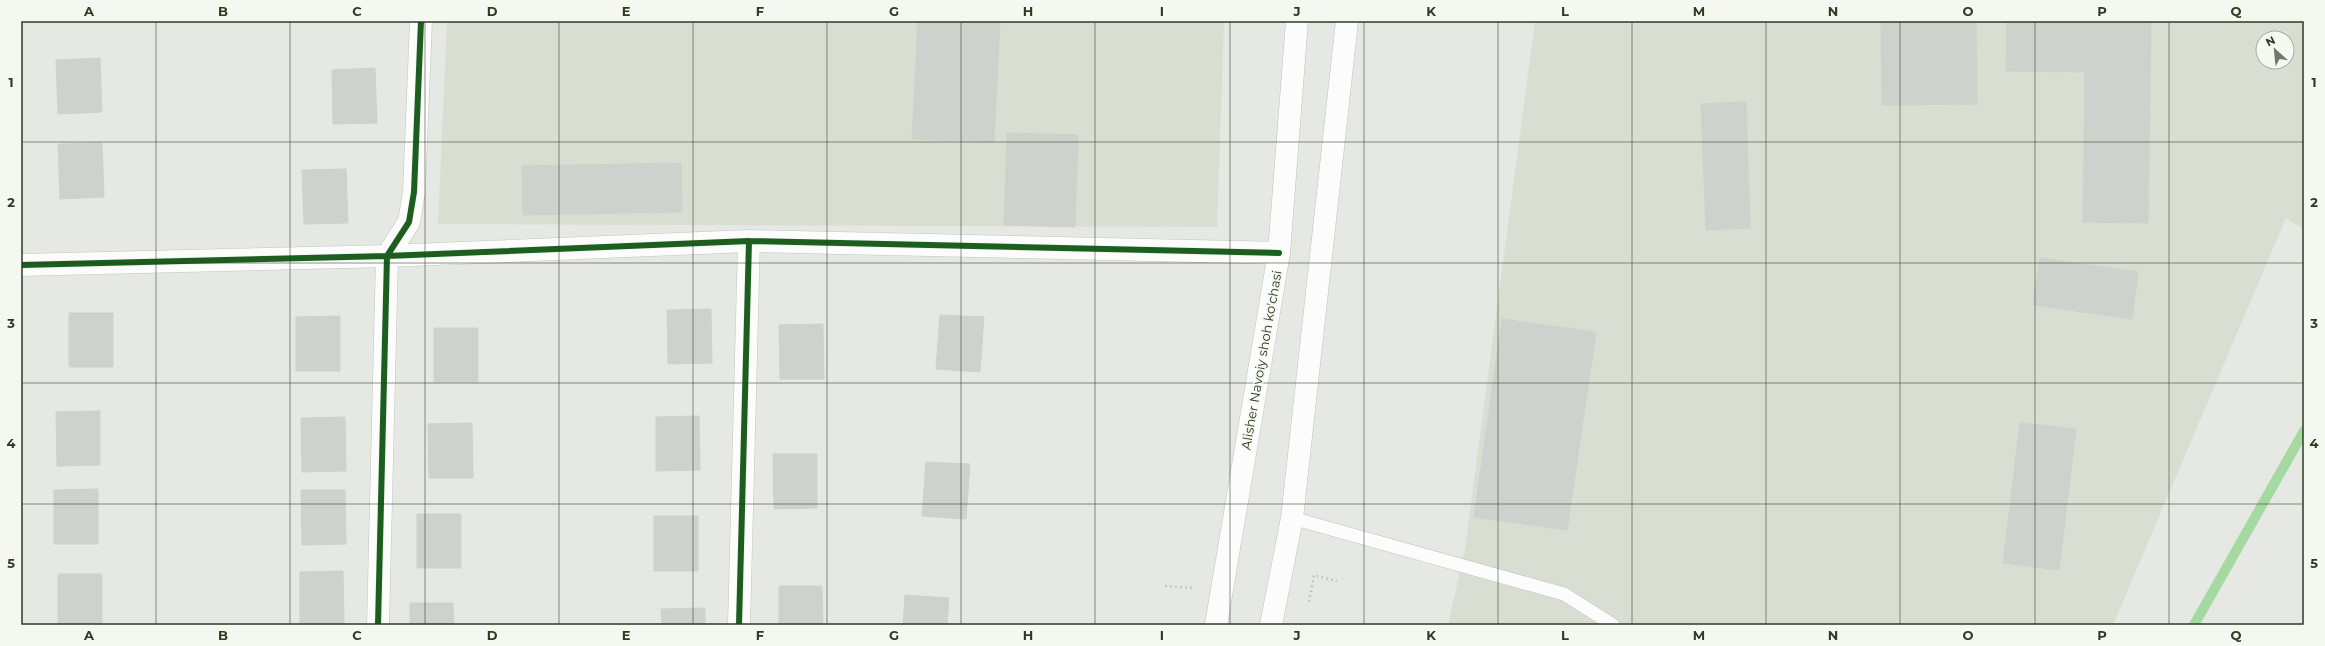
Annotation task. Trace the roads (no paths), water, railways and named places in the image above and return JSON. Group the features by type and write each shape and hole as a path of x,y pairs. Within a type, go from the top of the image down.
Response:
{"street":[{"path":"378,625 387,256 409,222 414,192 421,21"},
{"name":"Alisher Navoiy shoh ko'chasi","path":"1216,625 1279,253 1296,21"},
{"path":"1270,625 1292,518 1347,21"},
{"path":"739,625 748,241"},
{"path":"21,265 387,256 748,241 1279,253"}],"lane":[{"path":"1292,518 1564,594 1613,625"}],"waterway":[{"path":"2194,625 2304,431"}]}
